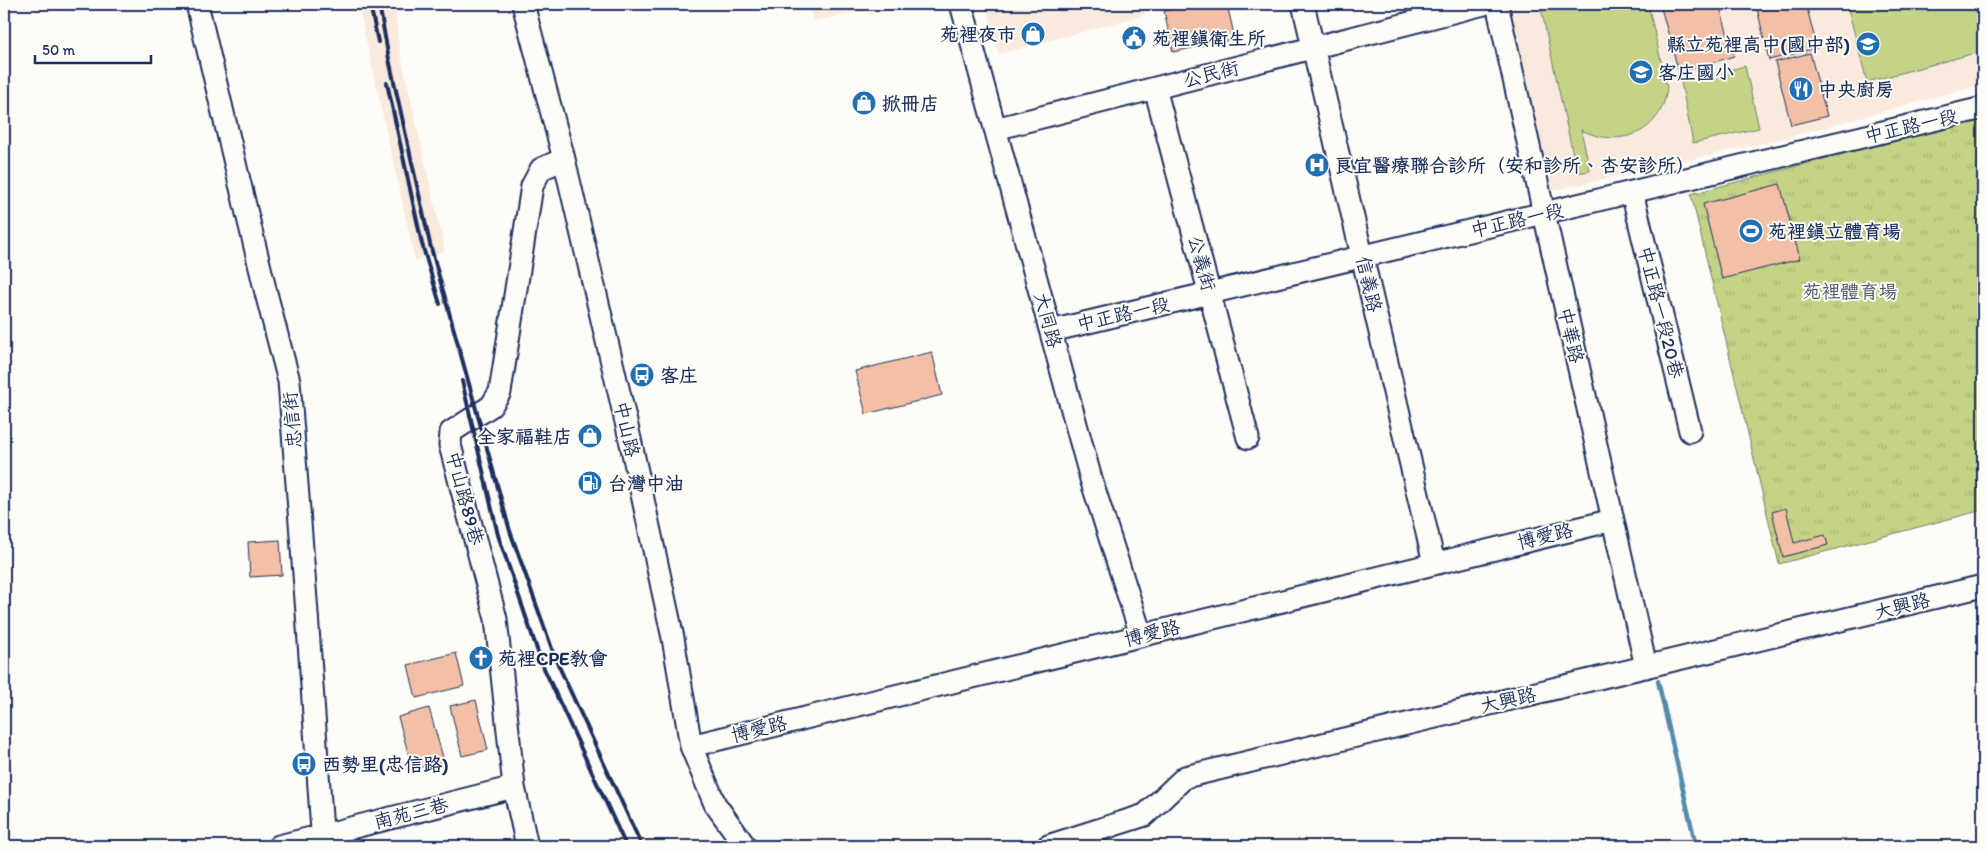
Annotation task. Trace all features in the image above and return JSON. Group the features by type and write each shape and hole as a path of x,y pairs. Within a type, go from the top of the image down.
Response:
{"street":[{"name":"忠信街","path":"197,4 289,381 308,613 322,841"},
{"name":"中山路","path":"523,4 564,160 630,439 673,638 691,746 716,804 745,846"},
{"name":"大同路","path":"961,4 1091,479 1141,635"},
{"name":"信義路","path":"1303,4 1434,564"},
{"name":"公民街","path":"995,128 1484,4"},
{"name":"中華路","path":"1497,4 1646,667"},
{"name":"公義街","path":"1155,88 1248,438"},
{"name":"中正路一段","path":"1051,331 1983,108"},
{"name":"中山路89巷","path":"526,846 514,787 496,619 450,445 451,432 491,406 500,392 532,186 541,169 564,160"},
{"name":"中正路一段20巷","path":"1632,192 1690,431"},
{"name":"博愛路","path":"691,746 1613,520"},
{"name":"大興路","path":"1048,846 1145,815 1185,777 1983,586"},
{"name":"南苑三巷","path":"278,846 322,841 514,787"}],"shaded area":[{"path":"358,4 395,4 399,47 445,251 415,260"},
{"name":"苑裡夜市","path":"807,4 900,4 813,21"},
{"name":"苑裡夜市","path":"986,4 1142,4 1145,15 999,54"},
{"name":"客庄國小","path":"1506,4 1983,4 1983,84 1778,140 1551,191"}],"green space":[{"path":"1540,4 1648,4 1667,87 1664,103 1657,116 1648,126 1637,133 1624,137 1610,138 1581,130 1590,171 1577,173"},
{"path":"1983,4 1983,51 1867,82 1847,5"},
{"path":"1745,66 1759,128 1693,143 1681,82"},
{"name":"苑裡體育場","path":"1983,117 1983,510 1779,564 1691,194"}],"building":[{"path":"1197,4 1227,4 1235,39 1173,52 1164,11"},
{"path":"1660,4 1719,4 1734,56 1679,73"},
{"path":"1756,4 1806,4 1817,48 1769,60"},
{"name":"中央廚房","path":"1810,53 1827,116 1791,125 1775,62"},
{"name":"苑裡鎮立體育場","path":"1780,184 1800,259 1722,279 1703,204"},
{"path":"932,352 942,395 866,414 855,371"},
{"path":"1786,508 1794,543 1825,535 1828,545 1783,557 1772,512"},
{"path":"280,540 282,575 250,577 248,542"},
{"path":"456,653 464,686 416,698 408,665"},
{"path":"476,700 488,750 462,756 450,706"},
{"path":"429,708 444,761 413,770 398,717"}],"waterway":[{"path":"1658,681 1696,846"}],"railway":[{"path":"370,4 378,42"},
{"path":"379,4 389,59 430,244 510,531 556,660 642,846"},
{"path":"387,83 422,244 440,304"},
{"path":"462,381 498,535 542,664 626,846"}],"place":[{"name":"苑裡夜市","path":"1033,34"},
{"name":"苑裡鎮衛生所","path":"1134,38"},
{"name":"縣立苑裡高中(國中部)","path":"1868,44"},
{"name":"客庄國小","path":"1641,72"},
{"name":"中央廚房","path":"1801,89"},
{"name":"掀冊店","path":"864,103"},
{"name":"良宜醫療聯合診所（安和診所、杏安診所）","path":"1317,165"},
{"name":"苑裡鎮立體育場","path":"1751,231"},
{"name":"客庄","path":"642,375"},
{"name":"全家福鞋店","path":"590,436"},
{"name":"台灣中油","path":"590,483"},
{"name":"苑裡CPE教會","path":"481,658"},
{"name":"西勢里(忠信路)","path":"304,764"}]}
